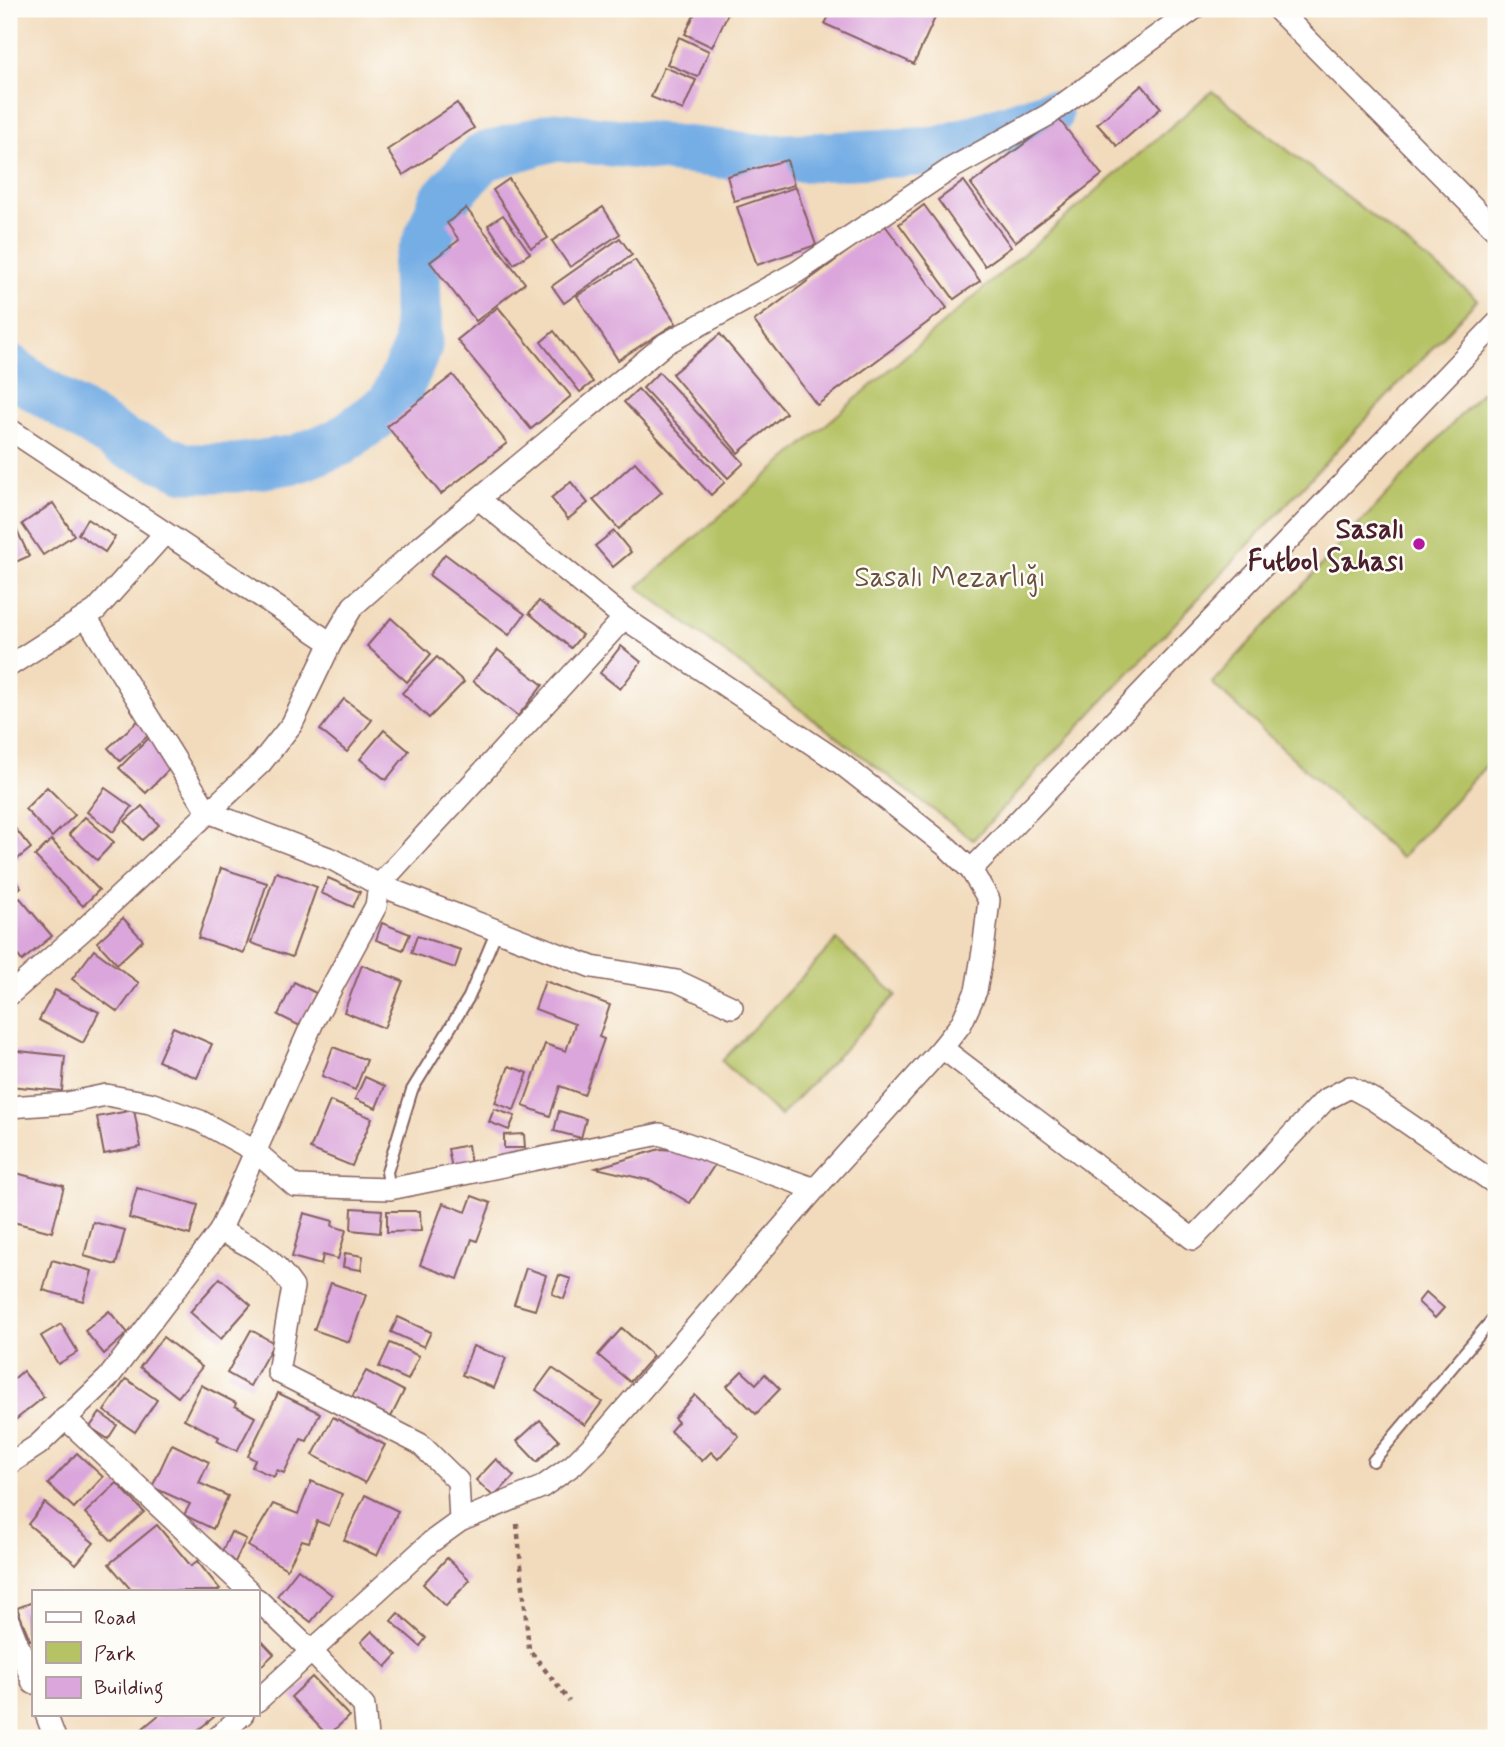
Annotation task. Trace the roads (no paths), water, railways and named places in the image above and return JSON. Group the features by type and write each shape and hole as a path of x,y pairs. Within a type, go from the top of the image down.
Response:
{"street":[{"path":"9,995 83,930 261,763 292,724 331,643 353,607 420,547 665,344 797,272 952,167 1048,115 1194,9"},
{"path":"1277,9 1496,230"},
{"path":"971,870 1496,324"},
{"path":"9,429 331,643"},
{"path":"259,1699 431,1542 460,1521 542,1487 573,1465 942,1048 961,1024 976,991 989,900 971,870 946,846 839,762 624,618 480,500"},
{"path":"9,666 96,610 165,533"},
{"path":"86,617 208,812 334,860 379,885 592,967 677,981 732,1007"},
{"path":"9,1464 38,1445 108,1378 220,1231 313,1022 376,906 379,885 624,618"},
{"path":"942,1048 1193,1239 1325,1100 1350,1087 1374,1100 1496,1184"},
{"path":"9,1107 67,1103 106,1096 150,1103 200,1121 255,1151 295,1186 390,1189 660,1134 815,1189"},
{"path":"220,1231 260,1251 280,1268 293,1287 278,1372 420,1444 458,1481 460,1521"},
{"path":"65,1418 248,1590"},
{"path":"259,1601 364,1706 367,1738"},
{"path":"9,1622 32,1680"},
{"path":"47,1716 55,1738"},
{"path":"216,1738 241,1716"}],"lane":[{"path":"390,1189 387,1172 412,1090 469,997 497,930"},
{"path":"1373,1461 1496,1315"}],"waterway":[{"path":"9,368 125,443 186,468 236,468 296,459 340,442 392,404 418,346 416,269 443,201 483,157 556,136 766,159 939,151 1048,115"}],"place":[{"name":"Sasalı Futbol Sahası","path":"1419,544"}],"park label":[{"name":"Sasalı Mezarlığı","path":"950,576"}]}
